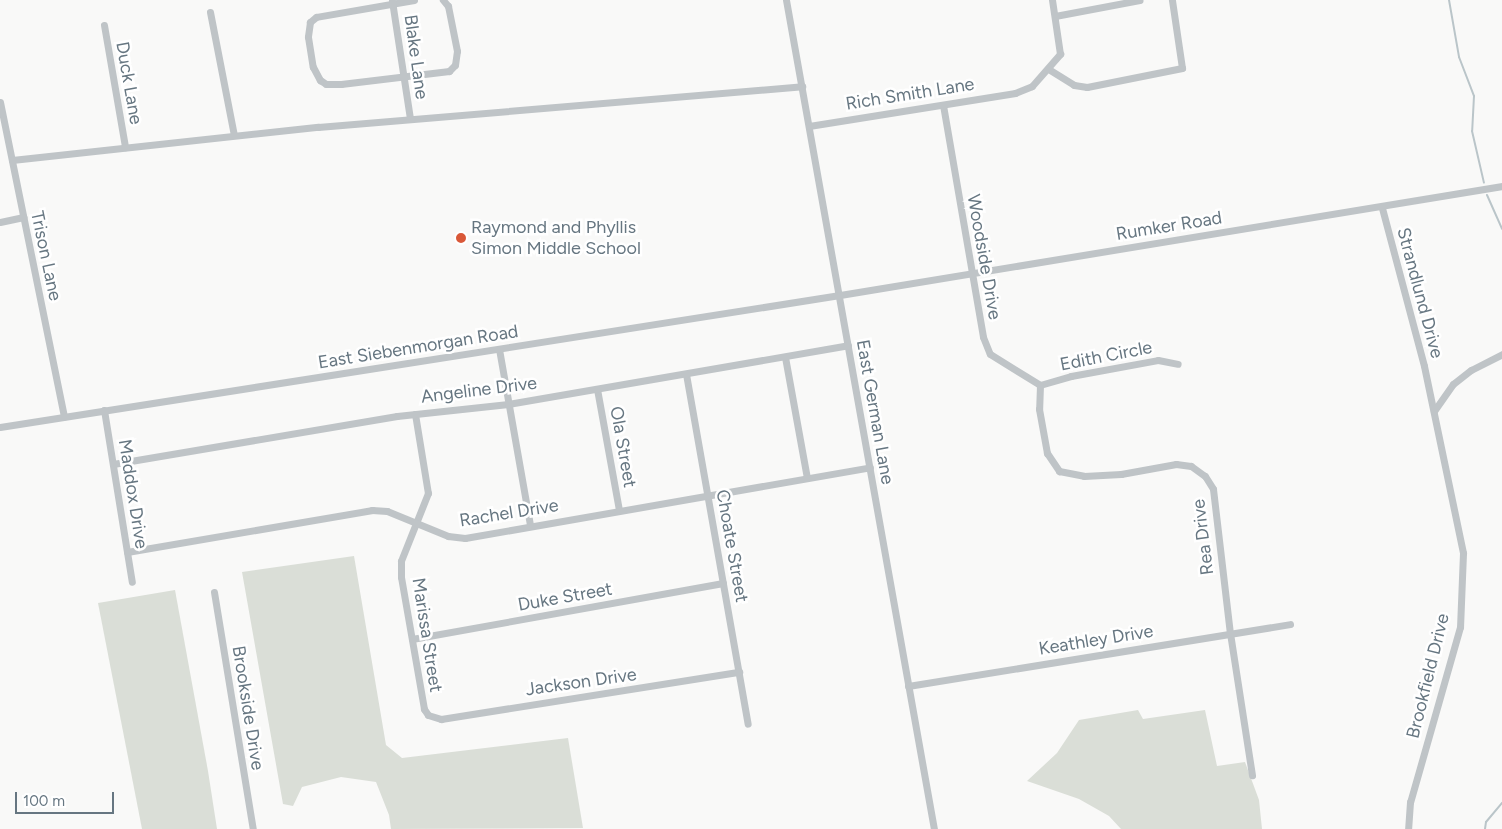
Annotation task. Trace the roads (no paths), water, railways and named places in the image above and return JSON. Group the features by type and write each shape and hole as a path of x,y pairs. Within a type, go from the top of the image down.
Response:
{"street":[{"path":"414,0 322,14 310,22 308,37 316,74 326,84 404,78 449,71 455,65 457,51 448,6 443,0"},
{"name":"East German Lane","path":"786,0 934,829"},
{"path":"1052,0 1060,54 1050,70 1074,85 1087,87 1182,68 1172,0"},
{"path":"1055,16 1140,0"},
{"name":"Blake Lane","path":"393,2 410,119"},
{"path":"210,12 234,135"},
{"name":"Duck Lane","path":"104,26 125,147"},
{"name":"Rich Smith Lane","path":"809,126 1015,93 1032,86 1050,70"},
{"path":"12,160 234,135 802,86"},
{"name":"Trison Lane","path":"0,102 64,417"},
{"name":"Woodside Drive","path":"943,106 983,337 990,354 1040,386"},
{"name":"Rumker Road","path":"840,295 1382,208 1502,186"},
{"name":"Strandlund Drive","path":"1382,208 1428,386"},
{"path":"0,222 23,218"},
{"name":"East Siebenmorgan Road","path":"0,427 840,295"},
{"name":"Angeline Drive","path":"113,464 414,414 508,404 848,345"},
{"path":"499,349 530,525"},
{"path":"1434,411 1453,384 1471,370 1502,354"},
{"path":"785,357 807,478"},
{"name":"Edith Circle","path":"1040,386 1071,376 1158,360 1178,364"},
{"name":"Choate Street","path":"686,374 748,724"},
{"name":"Rea Drive","path":"1040,386 1039,409 1047,452 1060,471 1084,476 1121,474 1176,464 1191,466 1205,476 1213,489 1230,633 1252,775"},
{"name":"Brookfield Drive","path":"1408,829 1410,802 1460,628 1463,553 1428,386"},
{"name":"Ola Street","path":"597,389 619,510"},
{"name":"Maddox Drive","path":"104,410 132,582"},
{"name":"Marissa Street","path":"414,414 428,493 401,561 424,709 428,715"},
{"name":"Rachel Drive","path":"127,552 372,510 386,511 448,536 465,538 530,525 870,467"},
{"name":"Duke Street","path":"412,639 723,584"},
{"name":"Brookside Drive","path":"214,592 253,829"},
{"name":"Keathley Drive","path":"908,686 1290,624"},
{"name":"Jackson Drive","path":"428,715 441,719 739,672"}],"waterway":[{"path":"1449,0 1459,57 1474,96 1472,131 1484,183"},
{"path":"1487,195 1502,229"},
{"path":"1485,829 1486,822 1502,803"}],"place":[{"name":"Raymond and Phyllis Simon Middle School","path":"461,238"}]}
